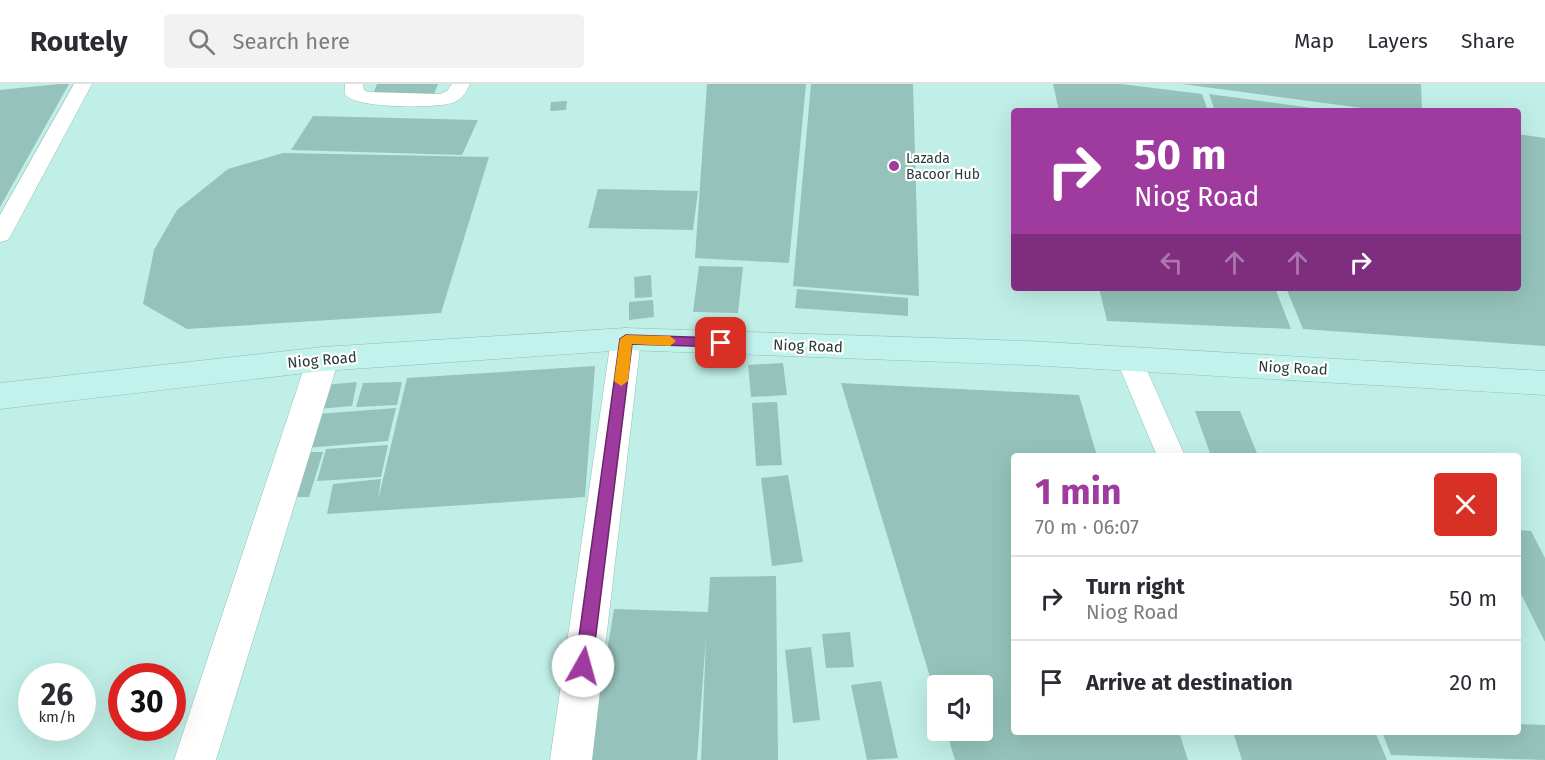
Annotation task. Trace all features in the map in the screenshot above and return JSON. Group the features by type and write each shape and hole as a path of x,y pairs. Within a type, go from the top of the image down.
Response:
{"street":[{"name":"Niog Road","path":"0,396 323,359 626,339 1129,359 1545,383"},
{"path":"571,760 626,339"},
{"path":"195,760 323,359"}],"lane":[{"path":"0,235 83,84"},
{"path":"354,84 354,93 365,98 441,100 451,98 459,91 461,84"},
{"path":"1129,359 1170,453"}],"building":[{"path":"69,84 0,207 0,90"},
{"path":"377,84 438,84 434,94 373,94"},
{"path":"707,84 806,84 789,263 695,258"},
{"path":"811,84 913,84 919,296 793,286"},
{"path":"1053,84 1121,84 1202,94 1207,108 1058,108"},
{"path":"1182,84 1421,84 1422,108 1362,108"},
{"path":"1209,94 1311,108 1214,108"},
{"path":"567,101 566,110 550,111 551,102"},
{"path":"313,116 478,120 462,155 291,150"},
{"path":"1521,134 1545,138 1545,346 1303,329 1287,291 1521,291"},
{"path":"283,153 489,157 441,313 187,329 143,304 154,250 177,210 228,169"},
{"path":"598,189 698,191 693,230 588,228"},
{"path":"699,266 743,267 738,313 693,312"},
{"path":"651,275 652,297 635,298 634,277"},
{"path":"797,289 908,298 908,316 795,308"},
{"path":"1100,291 1276,291 1291,329 1107,321"},
{"path":"653,300 654,317 629,320 629,302"},
{"path":"783,363 787,395 751,397 748,365"},
{"path":"595,366 585,497 327,514 333,484 381,479 378,500 407,378"},
{"path":"357,382 352,406 318,409 324,385"},
{"path":"402,382 397,405 356,407 363,383"},
{"path":"841,383 1079,395 1096,453 1011,453 1011,735 1180,735 1188,760 955,760 949,741 993,741 993,675 929,675"},
{"path":"777,402 782,465 756,466 752,403"},
{"path":"396,408 388,441 307,448 317,414"},
{"path":"1195,411 1240,411 1257,453 1210,453"},
{"path":"388,445 381,477 317,481 326,449"},
{"path":"307,452 323,452 309,497 293,497"},
{"path":"788,475 803,562 772,566 761,478"},
{"path":"1521,530 1531,531 1545,558 1545,642 1521,594"},
{"path":"776,576 778,760 701,760 706,637 697,760 589,760 614,609 708,612 710,577"},
{"path":"850,632 854,667 826,668 822,634"},
{"path":"811,647 820,720 793,723 785,650"},
{"path":"881,681 898,758 867,760 851,685"},
{"path":"1521,724 1545,725 1545,760 1391,755 1383,735 1521,735"},
{"path":"1234,735 1376,735 1387,760 1242,760"}],"slow traffic":[{"path":"621,381 626,339 670,341"}],"place":[{"name":"Lazada Bacoor Hub","path":"894,166"}],"route":[{"path":"583,666 626,339 721,343"}]}
